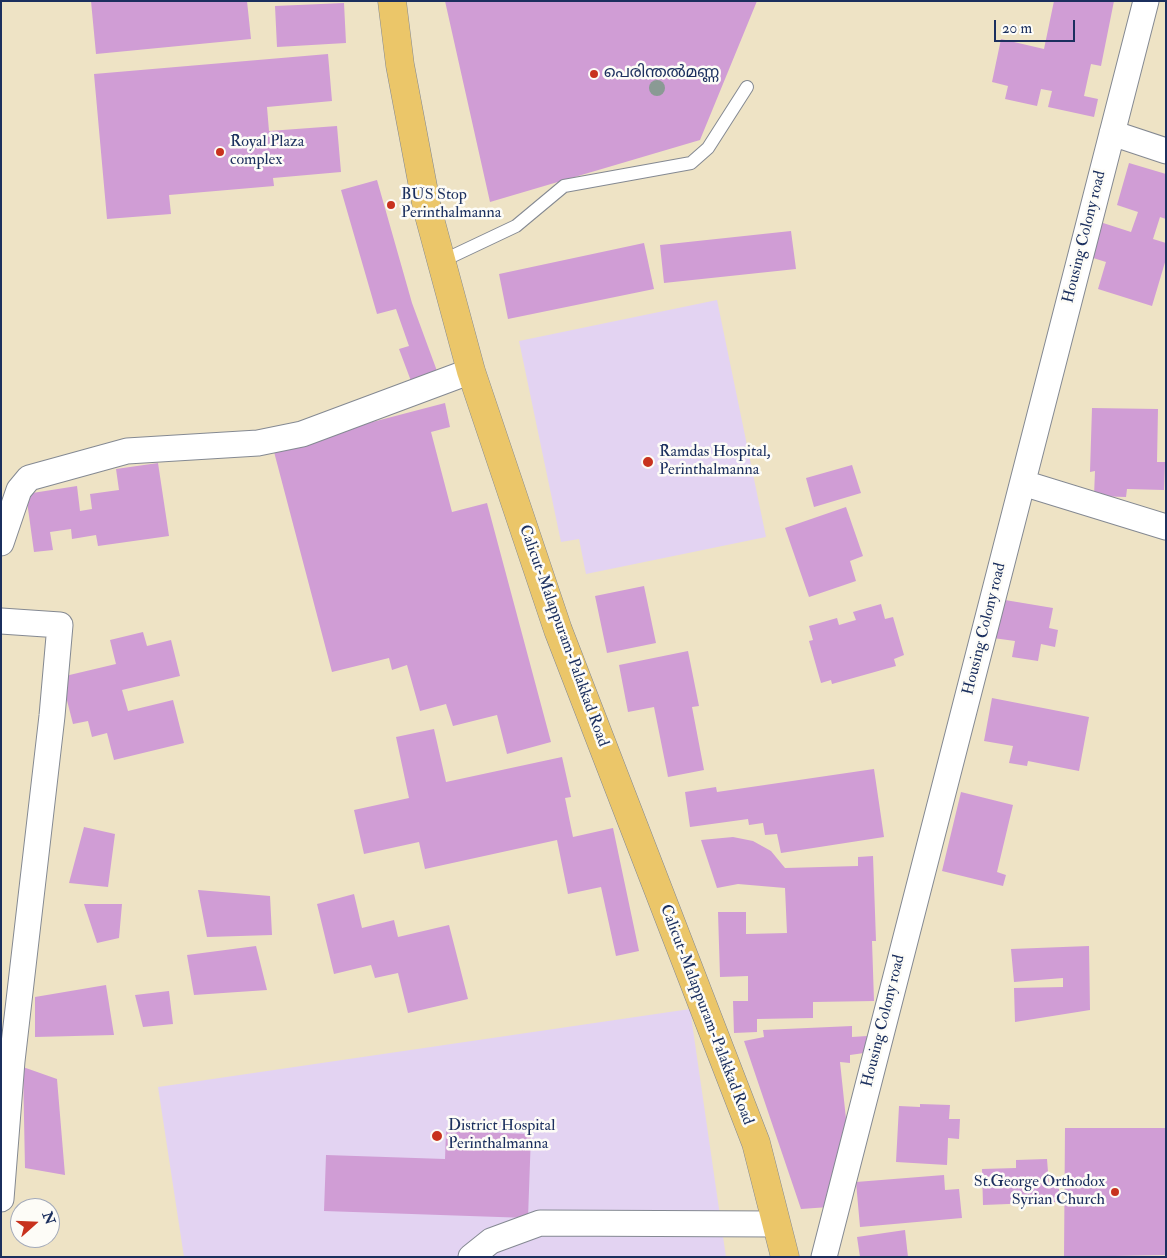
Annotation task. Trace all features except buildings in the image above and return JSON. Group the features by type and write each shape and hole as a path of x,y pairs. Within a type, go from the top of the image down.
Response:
{"highway":[{"name":"Calicut-Malappuram-Palakkad Road","path":"392,1 400,65 425,199 471,371 558,630 756,1143 785,1257"}],"street":[{"name":"Housing Colony road","path":"824,1257 1146,1"},
{"path":"1112,133 1166,151"},
{"path":"1,543 19,490 29,478 127,451 258,443 302,434 471,371"},
{"path":"1022,483 1166,527"},
{"path":"1,621 60,625 52,716 12,1061 1,1199"},
{"path":"471,1257 491,1241 540,1223 776,1224"}],"lane":[{"path":"442,261 516,226 564,186 691,163 708,148 747,87"}],"shaded area":[{"name":"Ramdas Hospital, Perinthalmanna","path":"717,300 766,537 586,574 579,539 561,542 519,341"},
{"name":"District Hospital Perinthalmanna","path":"690,1009 726,1257 184,1257 158,1087"}],"place":[{"name":"പെരിന്തൽമണ്ണ","path":"594,74"},
{"name":"Royal Plaza complex","path":"220,152"},
{"name":"BUS Stop Perinthalmanna","path":"391,205"},
{"name":"Ramdas Hospital, Perinthalmanna","path":"648,462"},
{"name":"District Hospital Perinthalmanna","path":"437,1136"},
{"name":"St.George Orthodox Syrian Church","path":"1115,1192"}]}
